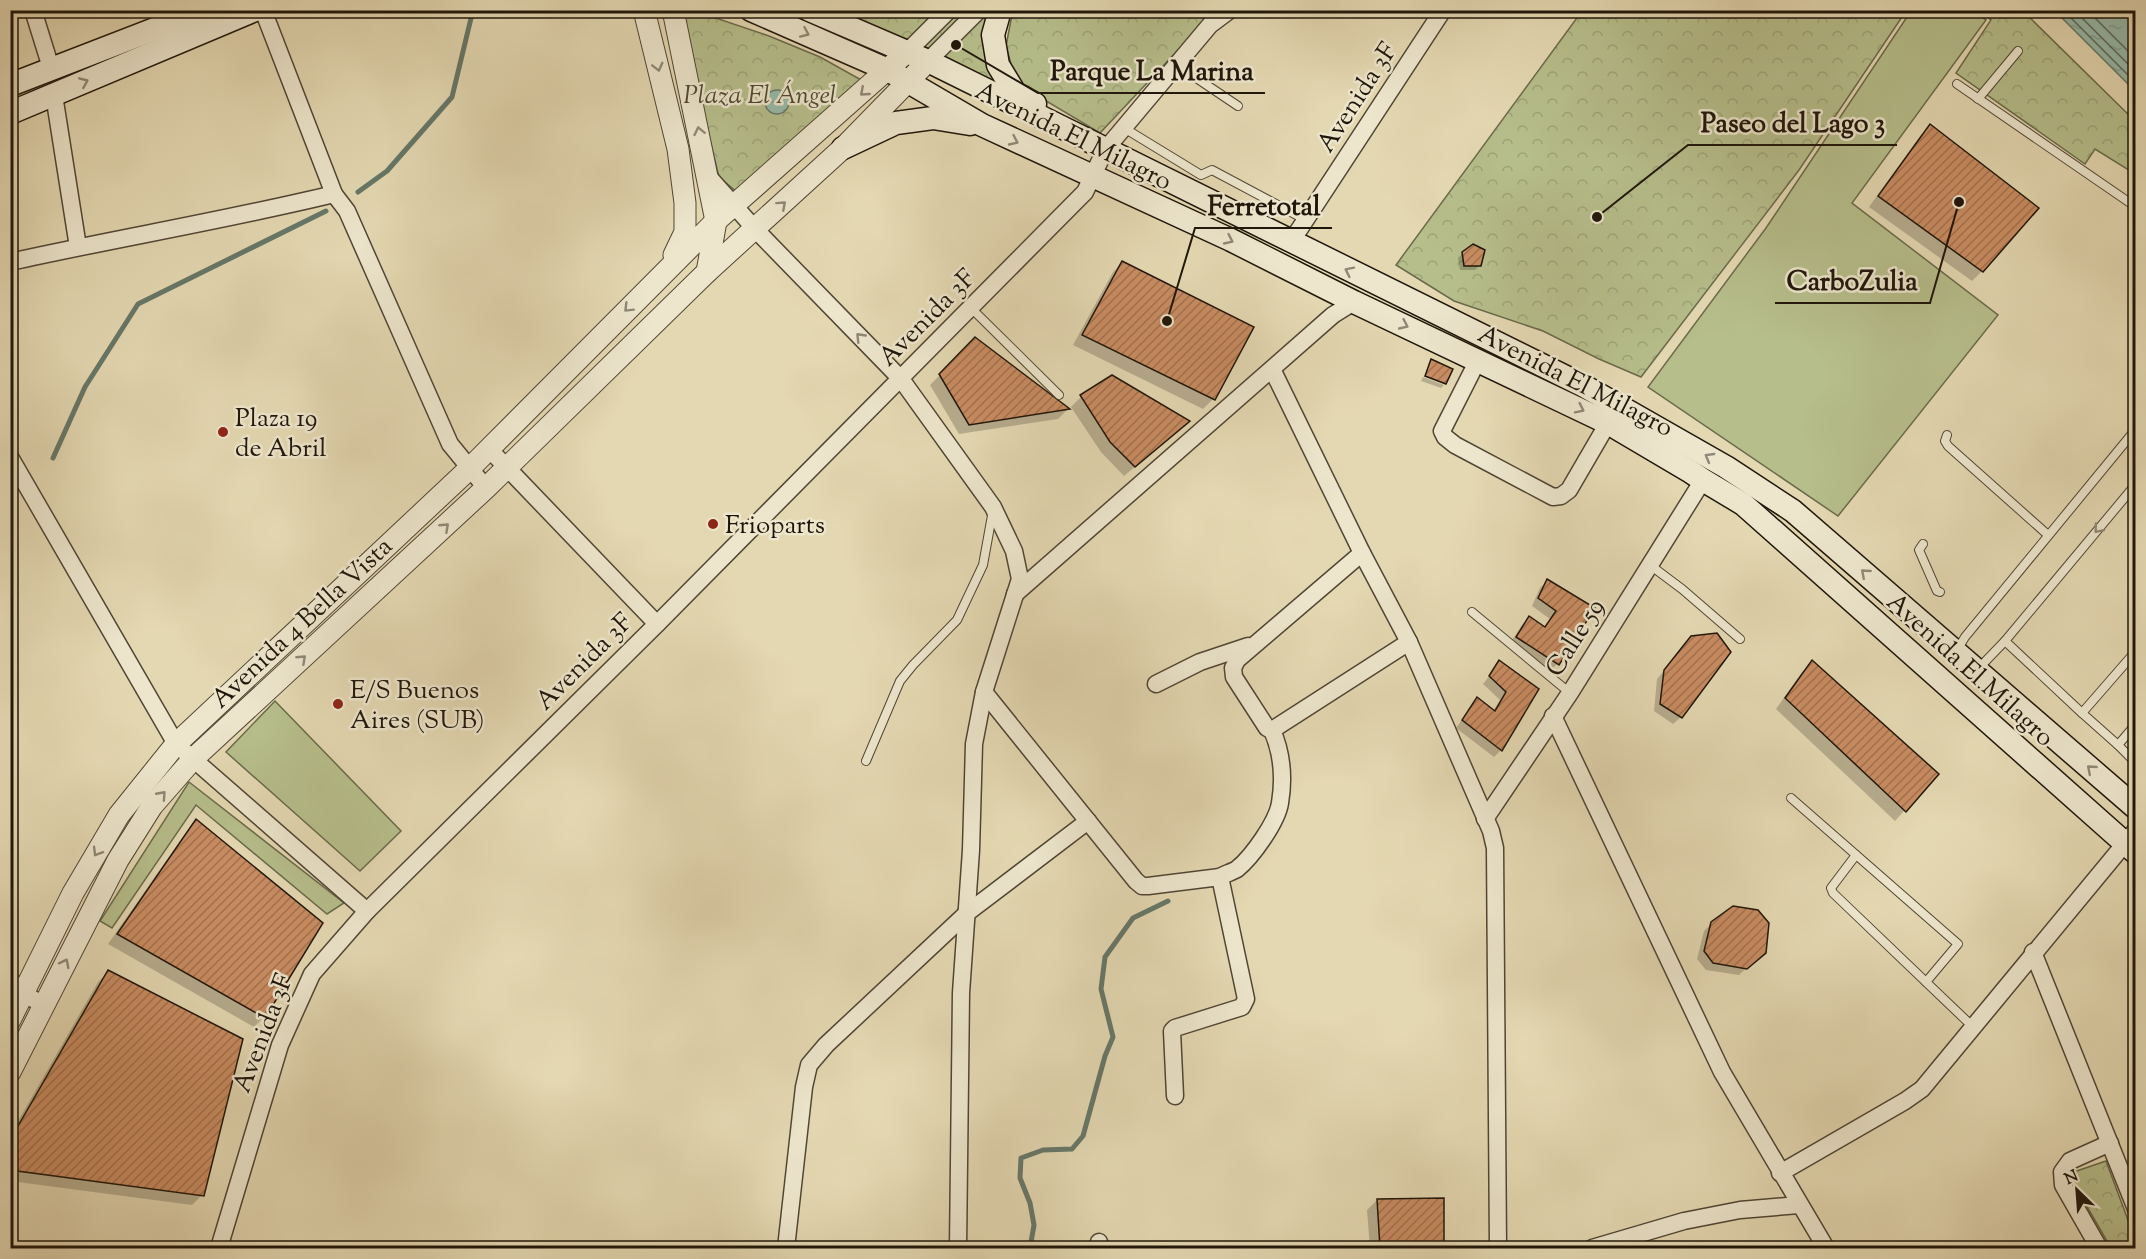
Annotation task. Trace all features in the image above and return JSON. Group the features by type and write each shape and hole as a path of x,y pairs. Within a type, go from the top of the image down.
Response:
{"main road":[{"path":"10,85 204,10"},
{"path":"10,114 255,10"},
{"name":"Avenida El Milagro","path":"751,10 898,76 982,126 1232,240 1354,302 1608,423 1691,471 1743,504 2132,842"},
{"name":"Avenida El Milagro","path":"809,10 928,62 1584,386 1726,467 1793,511 2136,808"},
{"path":"1000,10 993,35 998,65 1015,93 1066,121 1075,135"},
{"path":"843,148 896,123 933,118 982,126"}],"street":[{"path":"33,10 51,68"},
{"path":"263,10 334,194 347,211 450,444 486,488"},
{"name":"Avenida 4 Bella Vista","path":"644,10 678,149 685,203 685,232 669,267"},
{"path":"674,10 716,221 707,272"},
{"path":"928,62 979,10"},
{"path":"1105,150 1210,25 1230,10"},
{"name":"Avenida 3F","path":"1292,242 1443,10"},
{"path":"907,52 947,11"},
{"name":"Avenida 4 Bella Vista","path":"10,1072 118,860 152,806 193,759 486,488 707,272 843,148 898,76 907,52"},
{"name":"Avenida 4 Bella Vista","path":"10,1020 17,987 119,815 176,744 469,469 716,221 898,76 928,62"},
{"path":"54,95 78,248"},
{"name":"Avenida 3F","path":"219,1248 280,1045 312,974 367,911 657,624 1085,192 1105,150"},
{"path":"708,176 755,229 901,379 993,507 1014,550 1020,579 984,692 974,744 971,850 961,993 958,1248"},
{"path":"10,262 240,216 334,194"},
{"path":"1015,594 1333,315 1354,302"},
{"path":"1478,360 1442,431 1445,437 1455,445 1552,497 1561,496 1569,490 1608,423"},
{"path":"1272,369 1362,553 1409,642 1491,831 1495,848 1498,1248"},
{"path":"489,449 657,624"},
{"path":"10,456 176,744 367,911"},
{"name":"Calle 59","path":"1485,819 1570,693 1703,480"},
{"path":"984,692 1136,882 1142,886 1220,877 1236,870 1261,843 1280,806 1282,766 1278,742 1234,677 1233,668 1237,660 1362,553"},
{"path":"1272,730 1409,642"},
{"path":"1156,684 1200,662 1255,644"},
{"path":"1553,716 1722,1072 1826,1248"},
{"path":"786,1248 804,1087 809,1065 826,1045 967,913 1088,822"},
{"path":"1780,1173 1914,1096 1922,1089 2033,952 2132,842"},
{"path":"1175,1096 1172,1031 1175,1028 1242,1007 1246,999 1220,877"},
{"path":"2033,952 2136,1209"},
{"path":"17,987 44,1005"},
{"path":"2099,1248 2063,1185 2062,1172 2070,1161 2110,1143"},
{"path":"1592,1248 1684,1221 1740,1210 1799,1205"}],"lane":[{"path":"1978,99 2018,51"},
{"path":"1177,65 1238,106"},
{"path":"1957,84 2136,207"},
{"path":"1124,128 1201,175 1212,170 1306,220"},
{"path":"971,308 1059,395"},
{"path":"1956,652 1965,637 2136,429"},
{"path":"1947,435 1945,441 1947,446 2048,535"},
{"path":"1977,670 2005,641 2134,490"},
{"path":"866,761 900,681 957,620 983,566 993,507"},
{"path":"1923,544 1919,550 1921,557 1936,591 1940,592"},
{"path":"1650,565 1740,639"},
{"path":"1472,612 1570,693"},
{"path":"2005,641 2136,763"},
{"path":"2082,713 2136,651"},
{"path":"2118,745 2136,724"},
{"path":"1791,798 1958,944 1926,982"},
{"path":"1856,855 1831,888 1833,893 1972,1026"}],"green space":[{"path":"1205,10 1210,16 1100,133 1026,89 1013,71 1006,46 1011,20 1016,11"},
{"name":"Plaza El Ángel","path":"682,11 695,11 769,36 820,57 863,81 737,192 719,177 693,69"},
{"path":"822,11 1006,11 1001,87"},
{"path":"1582,11 1906,11 1799,170 1641,377 1543,331 1454,301 1396,265"},
{"path":"1911,11 1973,11 1986,20 1852,203 1998,315 1838,516 1648,387 1766,228"},
{"path":"1980,11 2023,11 2135,121 2135,174 2095,149 2085,164 1956,73 1991,20"},
{"path":"275,701 401,831 360,871 226,752"},
{"path":"189,782 344,903 327,914 196,805 112,928 100,921"},
{"path":"2106,1161 2135,1239 2135,1248 2111,1248 2068,1174"}],"water":[{"path":"2054,11 2135,11 2135,91 2061,17"},
{"path":"777,90 782,91 788,97 788,107 782,113 777,114 772,113 766,107 765,102 766,97 772,91"}],"building":[{"path":"1930,124 2039,208 1983,272 1878,196"},
{"path":"1473,244 1485,250 1481,266 1464,266 1462,252"},
{"path":"1122,261 1254,327 1215,400 1082,335"},
{"path":"975,337 1070,409 969,425 939,374"},
{"path":"1431,359 1453,369 1446,384 1425,376"},
{"path":"1112,375 1190,421 1135,467 1110,442 1080,395"},
{"path":"1547,579 1595,608 1559,665 1516,637 1529,616 1545,627 1556,611 1538,598"},
{"path":"1717,633 1731,652 1682,718 1660,704 1664,670 1691,636"},
{"path":"1499,660 1539,689 1502,751 1462,720 1477,697 1495,711 1506,692 1489,676"},
{"path":"1812,660 1939,774 1906,812 1785,698"},
{"path":"196,819 323,923 265,1018 117,934"},
{"path":"1733,906 1758,910 1769,923 1766,953 1747,969 1713,963 1704,951 1711,922"},
{"path":"108,970 243,1039 204,1196 10,1170 10,1140"},
{"path":"1444,1198 1444,1248 1380,1248 1377,1199"}],"waterway":[{"path":"358,192 387,171 452,97 473,10"},
{"path":"53,458 85,387 138,304 326,211"},
{"path":"10,528 15,523"},
{"path":"1030,1248 1034,1225 1030,1203 1020,1178 1021,1158 1043,1150 1072,1149 1083,1136 1105,1056 1113,1037 1101,989 1105,957 1133,918 1168,901"}],"place":[{"name":"Parque La Marina","path":"956,45"},
{"name":"CarboZulia","path":"1959,202"},
{"name":"Paseo del Lago 3","path":"1597,217"},
{"name":"Ferretotal","path":"1167,321"},
{"name":"Plaza 19 de Abril","path":"223,432"},
{"name":"Frioparts","path":"713,524"},
{"name":"E/S Buenos Aires (SUB)","path":"338,704"}]}
